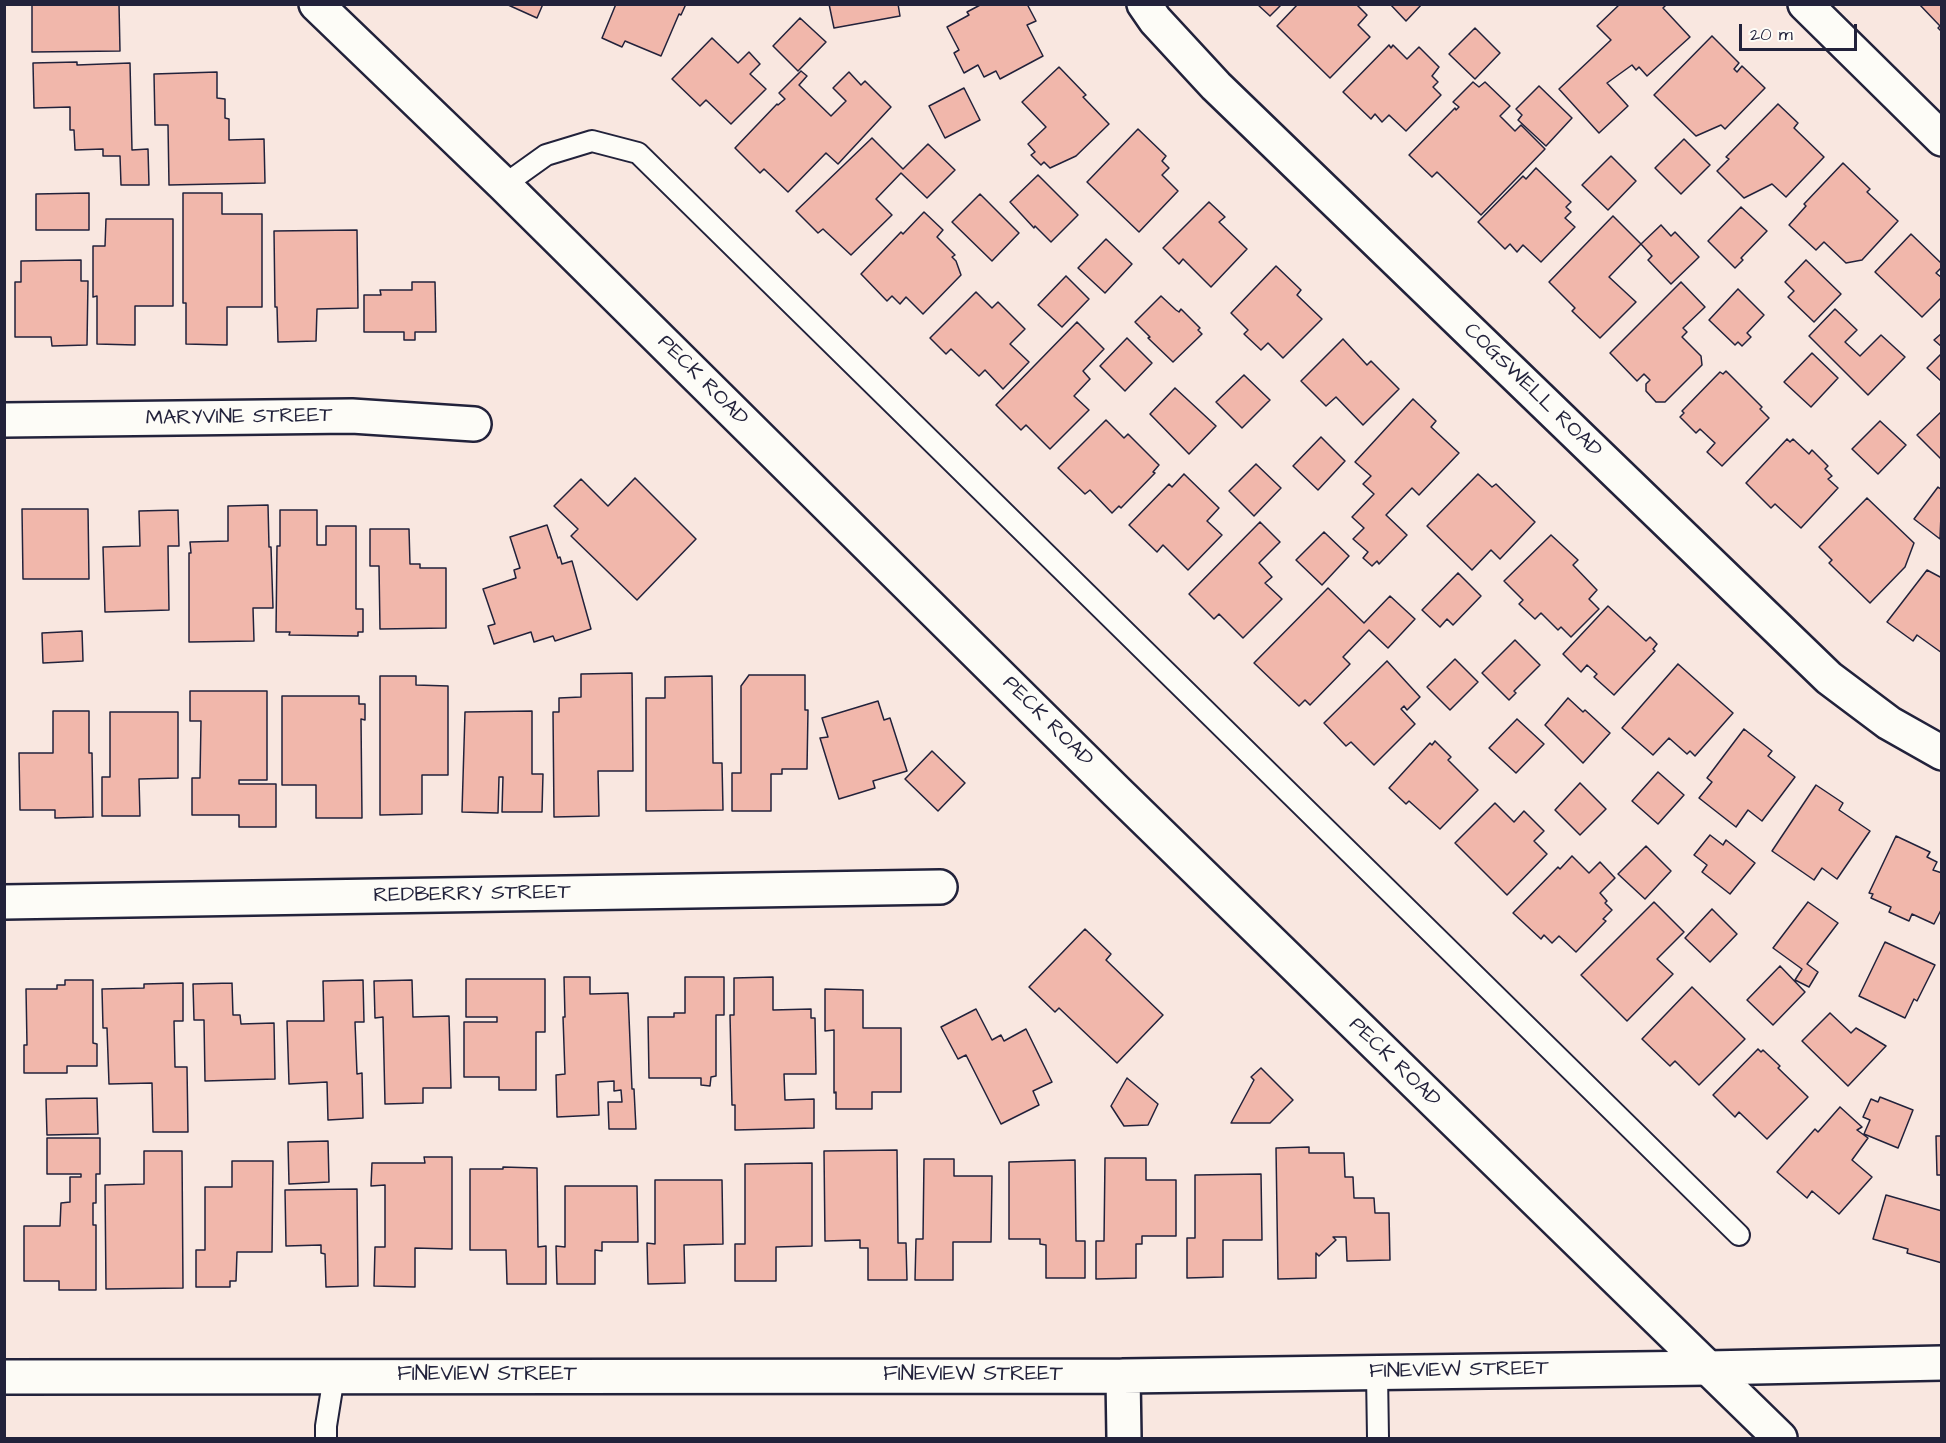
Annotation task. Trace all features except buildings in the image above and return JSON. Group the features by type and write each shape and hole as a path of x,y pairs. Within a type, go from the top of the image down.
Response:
{"street":[{"name":"PECK ROAD","path":"316,4 504,185 1143,816 1780,1438"},
{"name":"COGSWELL ROAD","path":"1144,4 1155,20 1216,86 1829,678 1890,723 1941,753"},
{"path":"1805,4 1941,139"},
{"name":"MARYVINE STREET","path":"4,420 352,416 474,424"},
{"name":"REDBERRY STREET","path":"4,902 940,887"},
{"name":"FINEVIEW STREET","path":"4,1377 1123,1376 1941,1363"},
{"path":"1123,1376 1124,1438"}],"lane":[{"path":"504,185 546,155 592,141 638,153 1739,1235"},
{"path":"1377,1373 1378,1438"},
{"path":"327,1438 326,1426 334,1376"}]}
